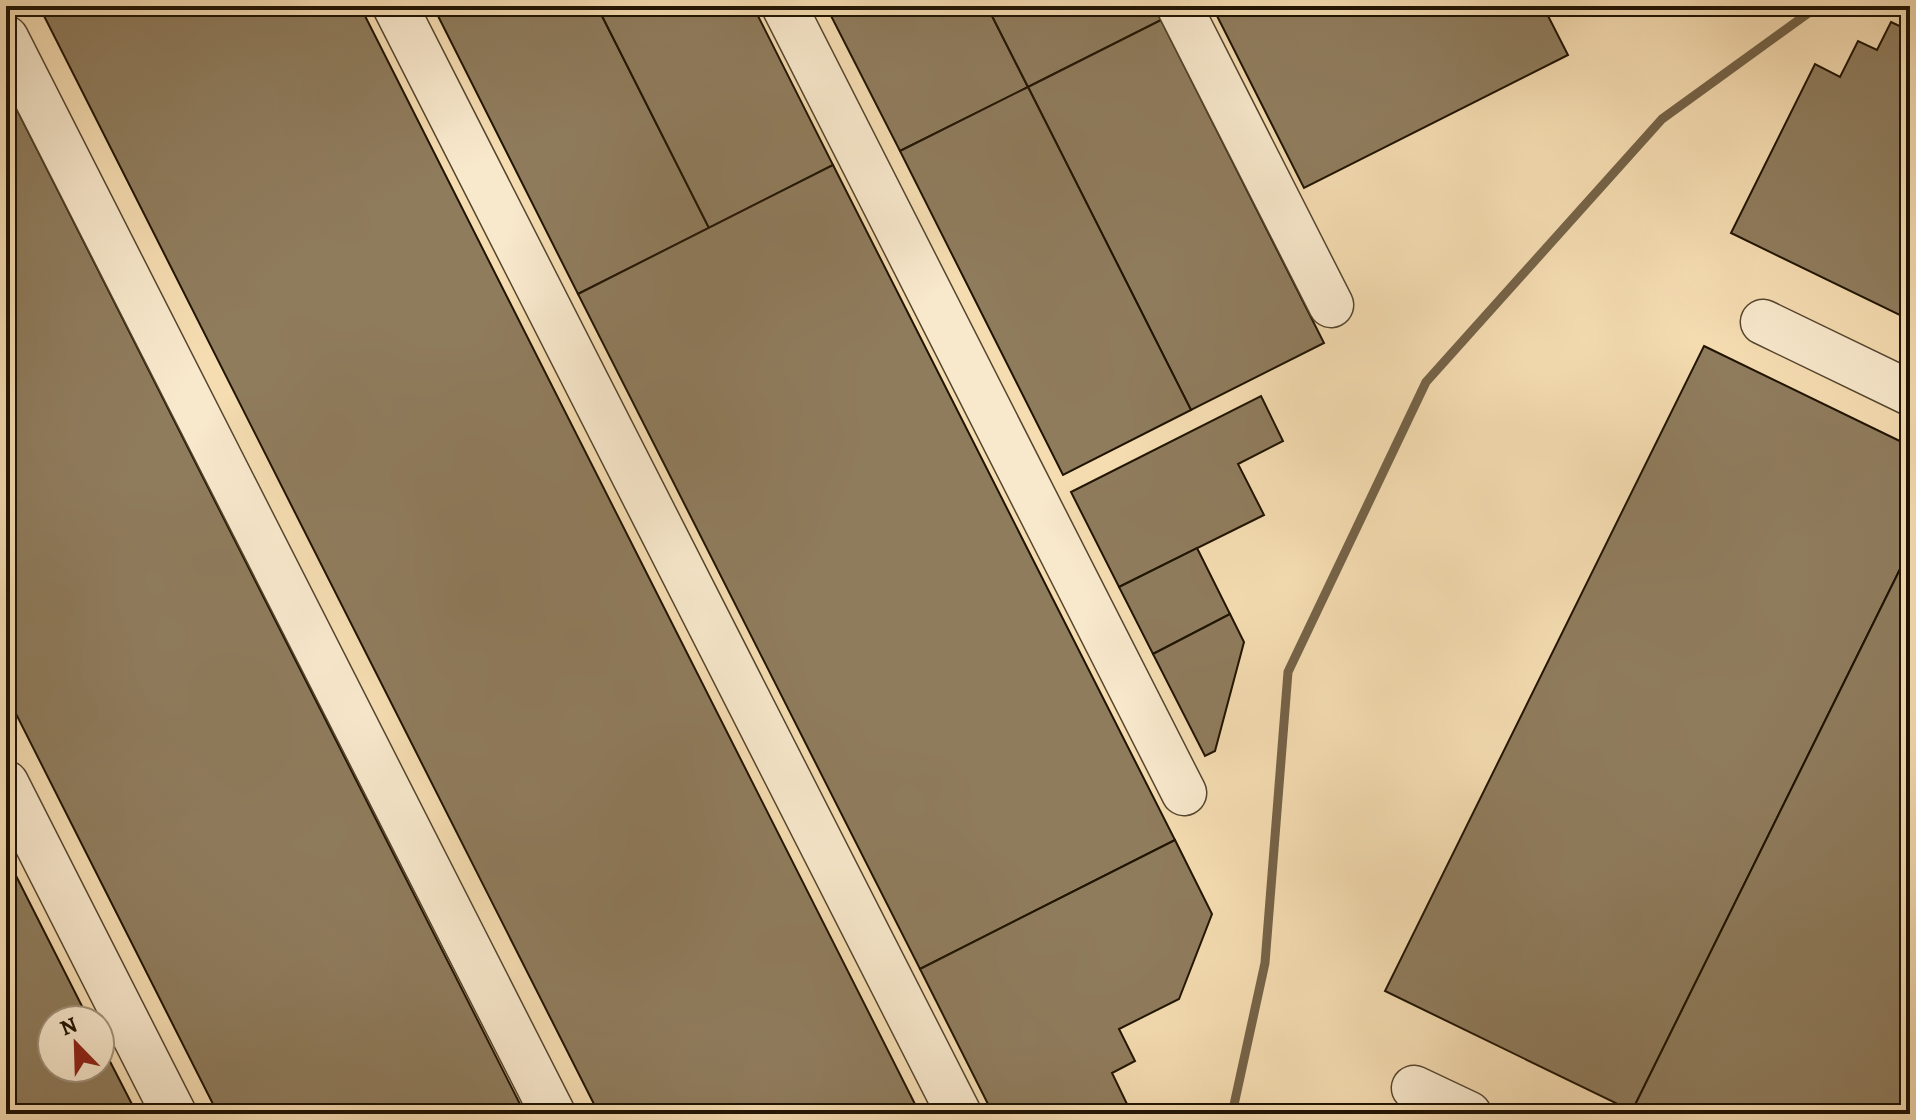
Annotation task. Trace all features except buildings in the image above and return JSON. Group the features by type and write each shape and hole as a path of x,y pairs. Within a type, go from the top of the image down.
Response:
{"lane":[{"path":"395,6 959,1114"},
{"path":"784,6 1184,793"},
{"path":"1179,6 1331,305"},
{"path":"6,38 553,1114"},
{"path":"1763,322 1910,393"},
{"path":"6,783 174,1114"},
{"path":"1414,1088 1469,1114"}],"waterway":[{"path":"1232,1114 1265,963 1288,672 1426,382 1662,119 1818,6"}]}
